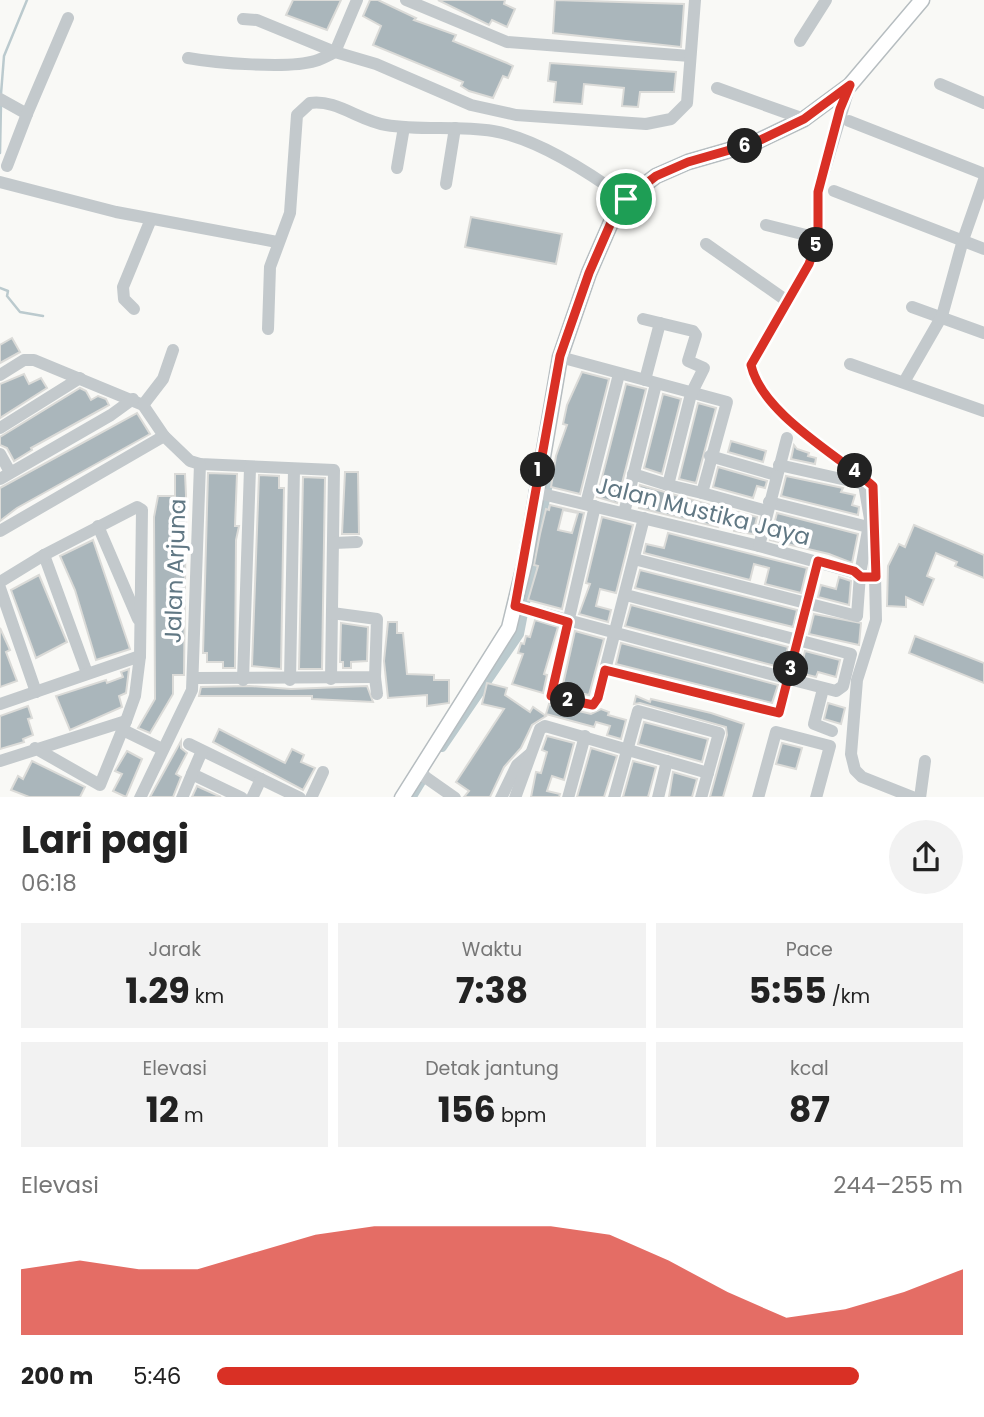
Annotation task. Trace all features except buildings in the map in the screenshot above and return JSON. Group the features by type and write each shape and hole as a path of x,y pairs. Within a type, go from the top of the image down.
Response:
{"main road":[{"path":"402,797 502,639 515,606 560,356 607,226 626,199 674,167 754,143 804,119 850,85 922,0"}],"street":[{"path":"188,58 205,61 314,62 335,52 357,0"},
{"path":"406,0 507,42 690,56"},
{"path":"243,19 257,20 489,109 516,115 646,124 662,122 683,109 687,103 695,0"},
{"path":"800,41 825,0"},
{"path":"7,166 68,19"},
{"path":"940,84 984,103"},
{"path":"850,85 840,109 818,192 818,238 809,264 754,356 753,372 792,422 873,486 876,620 857,680 850,734 852,761 858,773 915,797"},
{"path":"717,88 804,119"},
{"path":"3,100 27,114"},
{"path":"268,329 270,267 277,242 290,213 295,130 297,115 303,107 321,101 368,121 404,127 454,128 513,136 579,168 626,199"},
{"path":"849,121 984,174"},
{"path":"397,168 404,127"},
{"path":"446,184 454,128"},
{"path":"904,382 942,316 963,240 984,180"},
{"path":"0,182 151,219 277,242"},
{"path":"834,191 984,248"},
{"path":"134,309 124,299 123,287 151,219"},
{"path":"766,225 818,238"},
{"path":"706,244 787,301"},
{"path":"912,307 984,333"},
{"path":"643,319 695,333 688,361 704,368 691,394 668,485"},
{"path":"624,513 651,382 660,323"},
{"path":"0,454 5,476 138,402 163,379 173,350"},
{"path":"560,356 727,402 702,493"},
{"path":"0,375 29,359 138,402 164,436 181,453 200,464 334,470 331,679"},
{"path":"850,364 984,411"},
{"path":"619,374 551,696 593,705 598,698 644,518"},
{"path":"0,428 80,378"},
{"path":"0,531 164,436"},
{"path":"759,545 787,438"},
{"path":"634,559 856,617 870,519 864,484 710,456"},
{"name":"Jalan Arjuna","path":"140,797 192,690 200,464"},
{"path":"243,680 250,468"},
{"path":"290,680 294,469"},
{"path":"633,474 702,493 868,527"},
{"name":"Jalan Mustika Jaya","path":"534,492 759,545 861,576 876,577"},
{"path":"0,582 99,526 138,507 142,510 140,656 135,696 94,797"},
{"path":"99,526 140,625"},
{"path":"334,543 357,542"},
{"path":"44,555 87,673"},
{"path":"605,670 778,713 818,561"},
{"path":"0,588 36,692"},
{"path":"515,606 823,690 836,691 842,688 851,655 626,595"},
{"path":"332,613 377,620 377,694"},
{"path":"0,704 140,656"},
{"path":"192,678 290,680 375,677"},
{"path":"823,690 814,724 832,730"},
{"path":"614,797 636,711 717,731 701,797"},
{"path":"0,761 35,748 124,726 162,749"},
{"path":"515,797 542,727 585,736 708,772"},
{"path":"758,797 776,732 830,746"},
{"path":"169,733 300,797"},
{"path":"816,797 830,746 850,734"},
{"path":"568,797 585,736"},
{"path":"35,748 100,785"},
{"path":"182,797 202,751"},
{"path":"501,797 517,765 530,754"},
{"path":"658,797 667,761"},
{"path":"920,797 925,761"},
{"path":"312,797 323,772"},
{"path":"418,772 455,797"},
{"path":"192,774 242,797"},
{"path":"253,797 261,779"}],"waterway":[{"path":"1,94 4,56 27,0"},
{"path":"0,153 1,104"},
{"path":"0,288 8,291 7,296 20,312 43,316"},
{"path":"442,747 519,634 549,478"},
{"path":"412,797 425,775"}],"route":[{"path":"850,85 840,109 818,192 818,238 809,264 757,349 751,365 760,384 792,422 873,486 876,577 861,577 854,571 818,561 779,713 605,670 598,698 593,705 551,696 568,622 515,606 560,356 607,226 626,199 656,176 674,167 754,143 804,119 850,85"}]}
